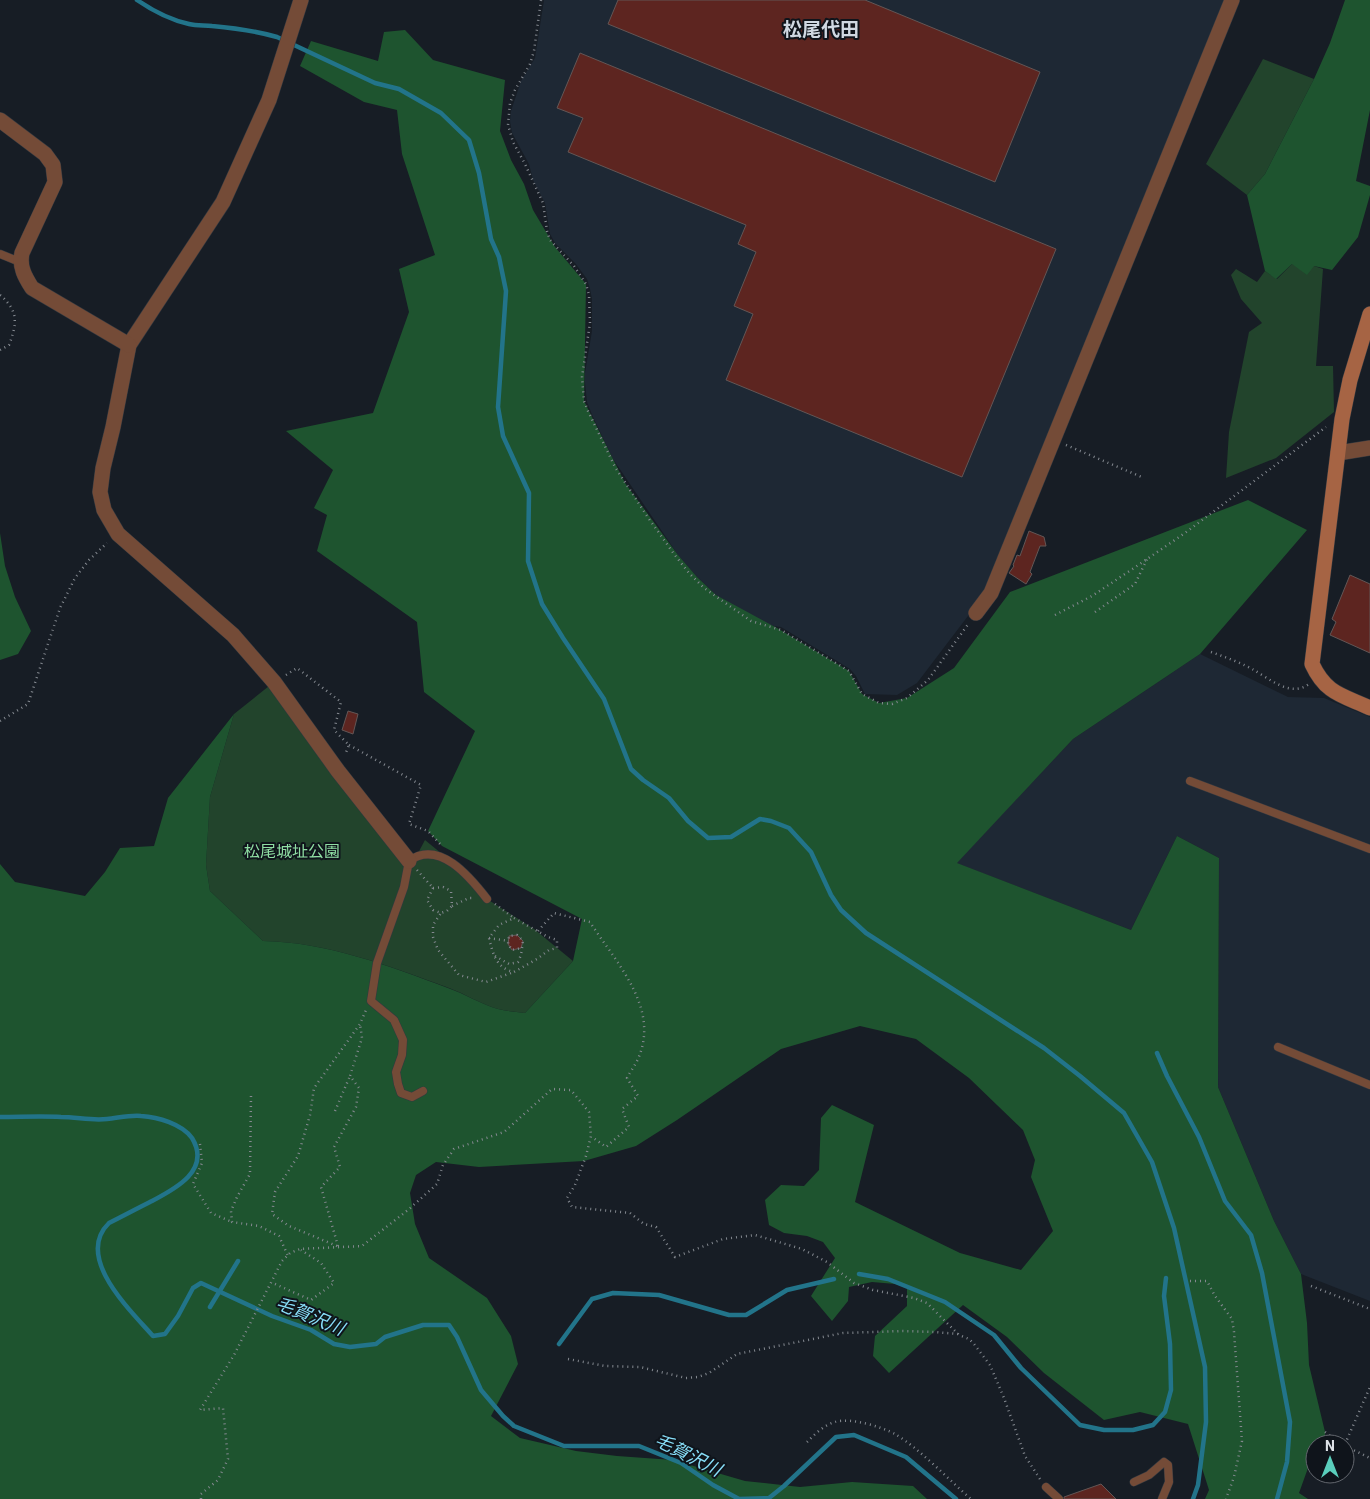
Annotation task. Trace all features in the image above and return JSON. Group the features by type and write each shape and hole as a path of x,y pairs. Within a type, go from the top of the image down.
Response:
{"street":[{"path":"301,0 269,100 223,202 129,345 113,427 102,468 100,492 104,510 118,534 233,634 274,682 338,771 409,861"},
{"path":"976,613 991,593 1232,0"},
{"path":"0,120 45,154 52,165 55,182 22,253 20,262 24,275 32,288 129,345"},
{"path":"1370,314 1350,380 1342,422 1312,664 1318,678 1330,690 1370,708"},
{"path":"1338,453 1370,448"}],"lane":[{"path":"0,254 20,262"},
{"path":"1190,781 1370,849"},
{"path":"423,1091 412,1097 401,1093 396,1072 402,1056 403,1040 394,1020 371,1001 376,963 404,887 409,861 417,855 427,854 453,863 472,879 488,899"},
{"path":"1278,1047 1370,1085"},
{"path":"1134,1482 1149,1475 1164,1462 1168,1465 1168,1482 1162,1499"},
{"path":"1046,1487 1060,1499"}],"path":[{"path":"541,0 534,51 530,64 515,90 510,104 508,125 513,142 526,164 531,180 543,204 546,231 550,240 574,266 586,284 589,295 590,323 582,377 584,401 615,467 674,554 704,588 752,621 781,630 849,671 862,694 879,703 892,704 907,698 928,680 976,613"},
{"path":"0,295 14,310 14,330 9,345 0,350"},
{"path":"1055,615 1092,596 1148,558 1324,427 1342,422"},
{"path":"1053,440 1144,478"},
{"path":"0,721 28,704 60,608 75,578 89,560 118,534"},
{"path":"1095,612 1135,584 1148,558"},
{"path":"1211,652 1251,669 1280,686 1292,690 1303,688 1318,678"},
{"path":"274,682 297,668 341,702 334,730 350,745 421,785 409,824 428,831 442,846 437,856"},
{"path":"338,771 350,745"},
{"path":"409,861 433,888"},
{"path":"433,888 443,887 451,891 452,906 447,911 441,913 433,925 433,937 438,950 459,975 486,982 514,972 549,950 557,948 557,940 514,918 499,925 489,938"},
{"path":"433,888 427,900 433,910 441,913"},
{"path":"538,931 554,913 590,922 633,986 644,1016 644,1038 638,1060 627,1078 638,1096 622,1109 629,1127 606,1147 592,1136"},
{"path":"493,955 510,964 518,962 522,948 523,941 517,935 509,936 508,944 512,950 522,948"},
{"path":"489,938 493,955 498,964 514,972"},
{"path":"489,938 508,941"},
{"path":"338,1247 289,1226 272,1214 275,1192 298,1156 310,1115 314,1088 360,1024 371,1001"},
{"path":"335,1111 350,1076 362,1038 360,1024"},
{"path":"338,1247 321,1186 340,1166 334,1148 356,1108 359,1088 350,1076"},
{"path":"201,1499 201,1494 218,1480 228,1459 223,1408 200,1410 234,1355 282,1261 300,1249 362,1246 408,1210 437,1184 443,1165 454,1149 504,1132 552,1089 571,1090 589,1112 592,1136 575,1185 567,1198 572,1208 630,1213 644,1224 656,1227 676,1257 723,1239 755,1235 802,1249 827,1262 854,1283 874,1290 914,1298 926,1303 959,1335"},
{"path":"232,1222 231,1211 250,1174 251,1096"},
{"path":"200,1144 202,1163 193,1184 211,1212 232,1222 259,1226 279,1236 288,1256"},
{"path":"275,1284 310,1300 334,1283 321,1263 300,1249"},
{"path":"1190,1281 1207,1281 1215,1296 1232,1318 1242,1441 1234,1477 1226,1499"},
{"path":"1311,1286 1370,1309"},
{"path":"568,1359 605,1366 640,1367 686,1378 698,1377 709,1372 737,1354 843,1333 903,1331 959,1335 969,1339 990,1365 1025,1456 1046,1487"},
{"path":"1349,1434 1370,1386"},
{"path":"807,1442 816,1432 836,1421 854,1421 867,1424 894,1434 919,1452 971,1499"},
{"path":"1355,1450 1370,1458"}],"shaded area":[{"path":"544,0 1226,0 987,591 917,683 897,695 865,694 856,676 850,669 781,627 767,625 716,595 678,555 613,459 587,402 585,373 592,331 592,299 587,279 575,263 555,243 550,234 545,203 533,180 529,164 512,133 510,121 511,111 521,81 535,58"},
{"path":"1200,654 1288,697 1324,698 1370,717 1370,1301 1301,1274 1274,1221 1218,1087 1219,858 1177,836 1131,930 956,863 1073,739"}],"green space":[{"path":"1345,0 1370,0 1370,110 1356,181 1370,186 1370,195 1358,237 1332,270 1314,266 1307,275 1292,264 1276,279 1265,271 1247,195 1265,174 1314,79 1330,43"},
{"path":"405,30 433,60 505,80 500,131 511,160 524,184 533,210 555,247 586,284 584,401 625,483 678,555 716,595 777,628 849,671 862,694 879,703 907,698 954,668 1010,592 1248,500 1307,530 1200,654 1073,739 957,863 1131,930 1177,836 1219,858 1218,1087 1274,1221 1301,1274 1307,1323 1309,1365 1325,1432 1325,1434 1305,1434 1305,1476 1299,1493 1308,1499 1205,1499 1209,1490 1188,1424 1140,1412 1104,1420 1044,1373 1007,1337 963,1305 889,1373 873,1356 875,1336 907,1306 907,1285 872,1282 849,1287 848,1301 832,1321 811,1296 835,1258 823,1242 807,1236 784,1233 769,1225 765,1200 781,1185 804,1186 819,1170 821,1118 832,1105 874,1125 855,1202 960,1253 1021,1270 1053,1231 1031,1177 1035,1160 1023,1130 969,1078 916,1039 860,1026 781,1049 636,1146 584,1161 479,1167 436,1162 416,1175 410,1193 415,1224 429,1258 487,1298 511,1336 518,1364 491,1416 520,1438 576,1451 673,1460 745,1481 800,1487 852,1482 913,1486 927,1499 0,1499 0,864 15,882 85,896 105,872 120,848 154,846 168,798 234,714 210,797 206,865 210,891 263,941 311,946 357,957 448,988 492,1007 525,1013 573,961 582,919 442,846 428,831 475,731 424,692 417,622 317,551 327,515 314,508 333,470 286,431 373,413 409,312 399,269 435,255 402,154 397,110 364,102 300,66 311,41 378,61 384,32"},
{"path":"1263,59 1314,79 1265,174 1247,195 1206,164"},
{"path":"1292,264 1314,266 1323,269 1316,366 1333,366 1334,412 1276,458 1226,478 1229,432 1249,332 1262,323 1241,299 1231,275 1236,269 1257,282 1265,271 1277,279"},
{"path":"0,533 5,566 15,597 31,631 18,654 0,660"},
{"name":"松尾城址公園","path":"274,682 409,861 417,855 425,840 453,863 487,899 534,929 573,961 525,1013 492,1007 449,988 358,957 311,946 263,941 210,891 206,865 210,797 234,714"}],"building":[{"path":"618,0 865,0 1040,72 995,182 608,24"},
{"path":"580,53 1056,249 962,477 726,380 753,314 734,306 756,252 738,244 746,225 568,152 583,118 557,108"},
{"path":"1029,531 1044,537 1046,546 1040,546 1030,572 1032,574 1026,584 1009,573 1014,566 1017,555 1020,556"},
{"path":"1350,575 1370,584 1370,653 1330,635 1336,622 1332,619"},
{"path":"348,711 358,714 353,734 342,730"},
{"path":"517,935 523,941 521,948 512,950 508,944 509,936"},
{"path":"1101,1484 1116,1499 1064,1499 1064,1497"}],"waterway":[{"path":"137,0 162,15 182,22 245,30 277,37 375,83 399,89 441,113 469,140 479,173 491,239 499,257 506,291 498,407 503,436 529,493 528,561 542,604 604,699 631,769 669,798 688,821 708,838 731,837 760,819 789,828 811,852 831,895 841,910 866,933 1044,1048 1124,1113 1152,1162 1174,1228 1205,1367 1206,1422 1198,1485 1193,1499"},
{"path":"1157,1053 1199,1137 1225,1201 1251,1235 1262,1273 1290,1422 1287,1462 1277,1499"},
{"name":"毛賀沢川","path":"0,1117 67,1117 96,1120 132,1116 148,1117 176,1125 192,1138 197,1150 197,1160 194,1170 187,1178 169,1192 109,1223 100,1237 98,1251 101,1267 109,1282 120,1298 153,1336 165,1334 178,1316 193,1288 201,1283 272,1316 311,1330 334,1344 350,1347 376,1344 385,1337 423,1325 449,1325 457,1337 481,1390 503,1416 514,1426 564,1446 639,1446 681,1463 713,1485 739,1499 769,1498 836,1437 854,1435 906,1457 956,1499"},
{"path":"210,1307 238,1261"},
{"path":"859,1274 888,1279 945,1302 994,1335 1021,1368 1080,1425 1104,1430 1133,1430 1153,1425 1165,1412 1171,1390 1170,1344 1164,1296 1166,1278"},
{"path":"559,1344 592,1299 613,1293 659,1295 729,1315 746,1315 787,1290 834,1279"}],"district":[{"name":"松尾代田","path":"821,29"}]}
